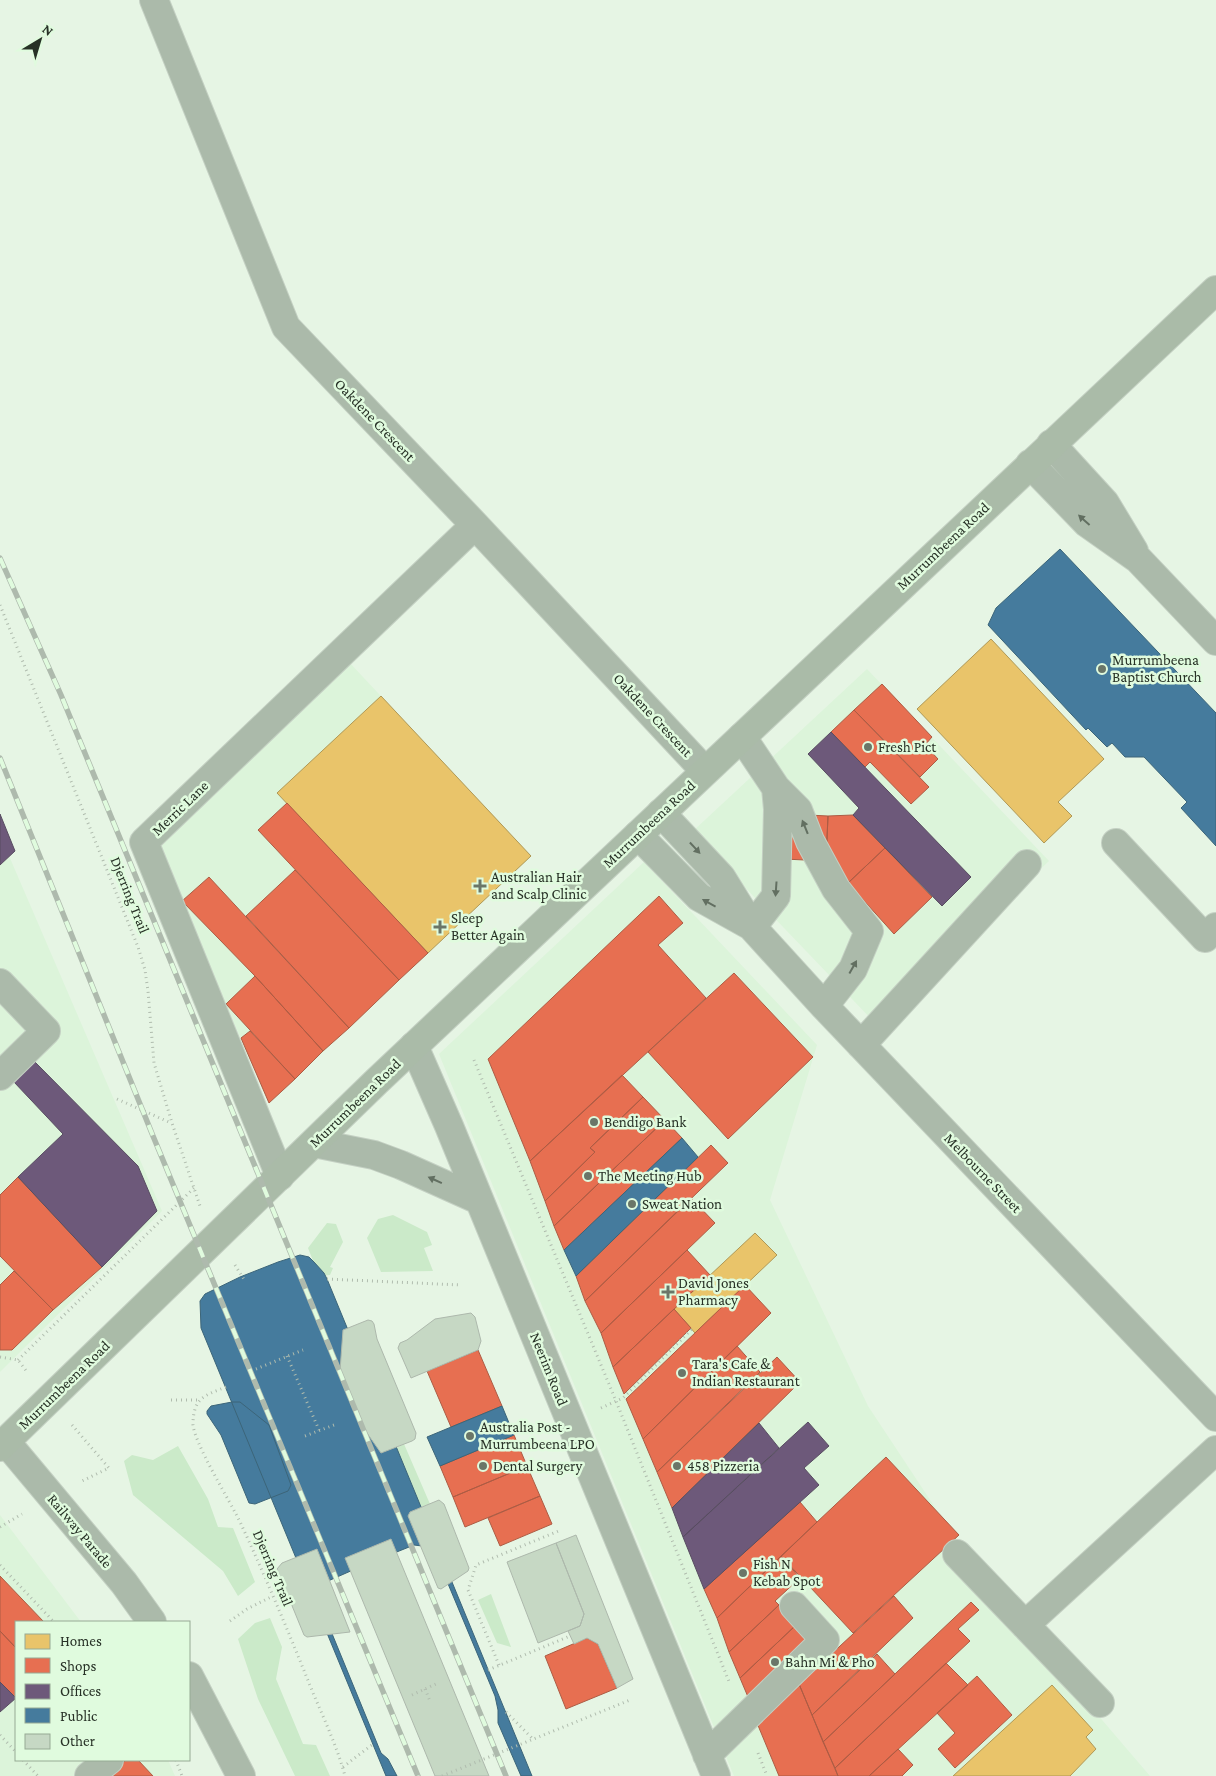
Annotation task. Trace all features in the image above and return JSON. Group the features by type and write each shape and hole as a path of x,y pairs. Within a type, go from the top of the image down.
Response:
{"main road":[{"name":"Murrumbeena Road","path":"2,1441 414,1046 1216,290"}],"street":[{"name":"Oakdene Crescent","path":"154,0 286,327 475,525 705,771"},
{"path":"1051,444 1105,503 1138,559"},
{"path":"1030,464 1087,523 1138,559 1216,641"},
{"name":"Merric Lane","path":"280,1176 144,842 475,525"},
{"path":"742,737 776,788 798,810 810,841 836,889 869,931 853,969 824,1006"},
{"path":"752,927 776,896 778,809 776,788"},
{"name":"Melbourne Street","path":"661,813 721,877 752,927 824,1006 1216,1417"},
{"name":"Melbourne Street","path":"638,835 699,898 752,927"},
{"path":"1116,843 1205,938 1216,927"},
{"path":"861,1045 1027,864"},
{"path":"0,983 46,1031 0,1076"},
{"name":"Neerim Road","path":"414,1046 449,1126 711,1766"},
{"path":"314,1143 374,1155 479,1200"},
{"name":"Railway Parade","path":"2,1441 124,1583 151,1621"},
{"path":"1025,1625 1216,1450"},
{"path":"957,1554 1100,1703"},
{"path":"711,1766 744,1719 825,1640 794,1606"},
{"path":"190,1683 241,1776"},
{"path":"89,1776 108,1761"}],"path":[{"name":"Djerring Trail","path":"0,605 138,947 145,970 148,991 154,1062 199,1204"},
{"path":"474,1060 616,1401 767,1776"},
{"path":"117,1099 172,1123"},
{"path":"18,1360 194,1188"},
{"path":"327,1280 461,1285"},
{"path":"570,1421 623,1398 692,1330"},
{"path":"256,1369 303,1350"},
{"path":"288,1356 319,1430"},
{"path":"171,1400 199,1400 204,1396 226,1388"},
{"name":"Djerring Trail","path":"199,1400 192,1424 197,1439 240,1523 343,1767 345,1776"},
{"path":"304,1436 334,1424"},
{"path":"499,1665 468,1590 476,1565 561,1530"},
{"path":"0,1565 53,1621"},
{"path":"230,1621 247,1609 272,1596"},
{"path":"488,1670 570,1636"},
{"path":"412,1696 438,1683"},
{"path":"425,1688 430,1702"},
{"path":"442,1776 630,1700"},
{"path":"506,1712 533,1739"},
{"path":"0,1735 15,1751"},
{"path":"343,1767 373,1744"},
{"path":"24,1761 38,1776"},
{"path":"176,1761 182,1776"}],"shaded area":[{"path":"348,661 531,856 269,1103 155,844"},
{"path":"867,669 1049,861 875,1023 692,832"},
{"path":"0,835 162,1211 0,1372"},
{"path":"644,862 817,1045 770,1200 868,1406 985,1583 1150,1776 734,1776 439,1054"},
{"path":"393,1215 427,1232 432,1245 424,1248 433,1271 381,1272 367,1238 378,1219"},
{"path":"327,1223 336,1224 343,1242 330,1267 333,1268 330,1275 319,1276 308,1248"},
{"path":"404,1444 430,1504 421,1507 396,1448"},
{"path":"178,1446 208,1499 218,1527 233,1528 255,1582 238,1596 223,1571 133,1495 124,1461 132,1455 153,1460"},
{"path":"0,1515 80,1621 15,1621 15,1761 168,1761 175,1776 0,1776"},
{"path":"491,1594 511,1647 497,1643 478,1600"},
{"path":"270,1618 282,1647 276,1679 303,1744 316,1745 330,1776 295,1776 258,1699 238,1639 255,1623"}],"building: Homes":[{"path":"991,639 1104,759 1058,802 1072,816 1044,843 917,709"},
{"path":"381,696 531,856 428,953 277,793"},
{"path":"755,1233 777,1255 695,1333 674,1309"},
{"path":"1052,1685 1093,1730 1086,1737 1096,1749 1070,1776 953,1776"}],"building: Shops":[{"path":"882,684 932,737 925,745 938,759 920,777 854,710"},
{"name":"Fresh Pict","path":"854,710 929,787 911,804 870,762 865,767 831,732"},
{"path":"287,803 428,953 399,980 258,830"},
{"path":"788,814 828,816 826,861 784,859"},
{"path":"853,815 885,848 848,883 826,861 828,816"},
{"path":"885,848 932,897 894,934 848,883"},
{"path":"295,870 399,980 349,1028 246,916"},
{"path":"209,877 349,1028 323,1051 255,976 182,901"},
{"path":"659,896 683,923 658,945 706,998 530,1161 488,1059"},
{"path":"734,973 813,1057 728,1139 648,1052"},
{"path":"255,976 323,1051 295,1079 226,1004"},
{"path":"250,1031 295,1079 269,1103 241,1038"},
{"name":"Bendigo Bank","path":"622,1075 643,1097 590,1148 595,1152 545,1201 530,1161"},
{"name":"The Meeting Hub","path":"643,1097 665,1120 554,1226 545,1201 595,1152 590,1148"},
{"path":"665,1120 682,1138 564,1250 554,1226"},
{"path":"711,1145 728,1163 585,1301 576,1276"},
{"path":"18,1177 102,1267 53,1310 0,1256 0,1195"},
{"path":"691,1198 715,1223 601,1333 585,1301"},
{"name":"David Jones Pharmacy","path":"687,1250 710,1275 613,1367 601,1333"},
{"path":"14,1271 53,1310 12,1350 0,1350 0,1285"},
{"name":"Tara's Cafe & Indian Restaurant","path":"745,1285 771,1313 643,1439 626,1399"},
{"path":"674,1309 691,1328 624,1394 613,1367"},
{"path":"737,1346 760,1372 657,1472 643,1439"},
{"path":"478,1350 502,1406 451,1427 427,1371"},
{"path":"777,1357 800,1382 672,1508 657,1472"},
{"name":"Dental Surgery","path":"514,1435 527,1466 453,1497 440,1466"},
{"path":"886,1457 959,1535 853,1633 781,1556"},
{"path":"527,1466 540,1496 465,1527 453,1497"},
{"path":"540,1496 552,1524 500,1546 488,1518"},
{"name":"Fish N Kebab Spot","path":"800,1502 817,1522 717,1618 704,1589"},
{"path":"781,1556 800,1578 775,1601 779,1605 729,1652 717,1618"},
{"path":"0,1576 43,1621 15,1621 15,1647 0,1631"},
{"path":"894,1596 913,1618 812,1715 799,1684"},
{"path":"971,1602 979,1610 958,1629 970,1641 835,1768 823,1742"},
{"path":"779,1605 796,1625 740,1678 729,1652"},
{"name":"Bahn Mi & Pho","path":"796,1625 809,1646 751,1704 740,1678"},
{"path":"0,1631 15,1647 15,1697 0,1682"},
{"path":"587,1638 598,1644 617,1688 566,1709 545,1656"},
{"path":"877,1654 895,1674 823,1742 812,1715"},
{"path":"946,1663 968,1685 869,1776 838,1776 835,1768"},
{"path":"977,1676 1012,1715 955,1768 938,1749 955,1733 937,1713"},
{"path":"799,1684 838,1776 779,1776 757,1723"},
{"path":"898,1749 913,1765 902,1776 869,1776"},
{"path":"125,1761 139,1761 153,1776 109,1776"}],"building: Offices":[{"path":"831,732 971,877 942,906 853,815 859,808 808,754"},
{"path":"0,814 15,851 0,865"},
{"path":"35,1062 138,1166 157,1211 102,1267 18,1177 63,1134 14,1082"},
{"path":"808,1422 829,1446 804,1468 819,1485 704,1589 683,1537"},
{"path":"759,1423 779,1448 683,1537 672,1508"},
{"path":"0,1682 15,1699 0,1712"}],"building: Public":[{"name":"Murrumbeena Baptist Church","path":"1060,549 1216,713 1216,846 1181,808 1187,802 1144,757 1125,757 1112,743 1107,747 1088,728 1086,730 988,625 996,608"},
{"name":"Sweat Nation","path":"682,1138 698,1157 576,1276 564,1250"},
{"path":"300,1255 309,1257 327,1279 532,1776 521,1776 498,1723 495,1696 441,1567 422,1546 414,1545 362,1566 325,1584 324,1609 326,1619 381,1753 388,1759 397,1776 386,1776 201,1328 200,1301 205,1294 240,1277"},
{"path":"240,1402 269,1425 291,1485 288,1491 255,1504 249,1503 221,1435 207,1414 211,1406"},
{"name":"Australia Post - Murrumbeena LPO","path":"502,1406 514,1435 440,1466 427,1437"}],"building: Other":[{"path":"471,1313 475,1317 481,1341 478,1350 411,1378 398,1348 400,1343 435,1319"},
{"path":"368,1320 374,1324 377,1339 416,1433 415,1439 412,1441 381,1453 362,1426 340,1371 343,1330"},
{"path":"439,1500 444,1504 469,1568 468,1571 441,1589 438,1588 408,1516 410,1512"},
{"path":"576,1535 633,1679 617,1688 598,1644 587,1638 574,1644 568,1631 580,1626 584,1614 556,1543"},
{"path":"391,1539 489,1776 435,1776 345,1558"},
{"path":"556,1543 584,1614 580,1626 538,1643 507,1562"},
{"path":"317,1549 350,1632 307,1637 304,1635 277,1569 282,1563"}],"railway":[{"path":"0,558 61,695 506,1776"},
{"path":"0,758 153,1136 418,1776"}],"place":[{"name":"Murrumbeena Baptist Church","path":"1102,669"},
{"name":"Fresh Pict","path":"868,747"},
{"name":"Australian Hair and Scalp Clinic","path":"480,886"},
{"name":"Sleep Better Again","path":"440,927"},
{"name":"Bendigo Bank","path":"594,1122"},
{"name":"The Meeting Hub","path":"588,1176"},
{"name":"Sweat Nation","path":"632,1204"},
{"name":"David Jones Pharmacy","path":"668,1292"},
{"name":"Tara's Cafe & Indian Restaurant","path":"682,1373"},
{"name":"Australia Post - Murrumbeena LPO","path":"470,1436"},
{"name":"Dental Surgery","path":"483,1466"},
{"name":"458 Pizzeria","path":"677,1466"},
{"name":"Fish N Kebab Spot","path":"743,1573"},
{"name":"Bahn Mi & Pho","path":"775,1662"}]}
